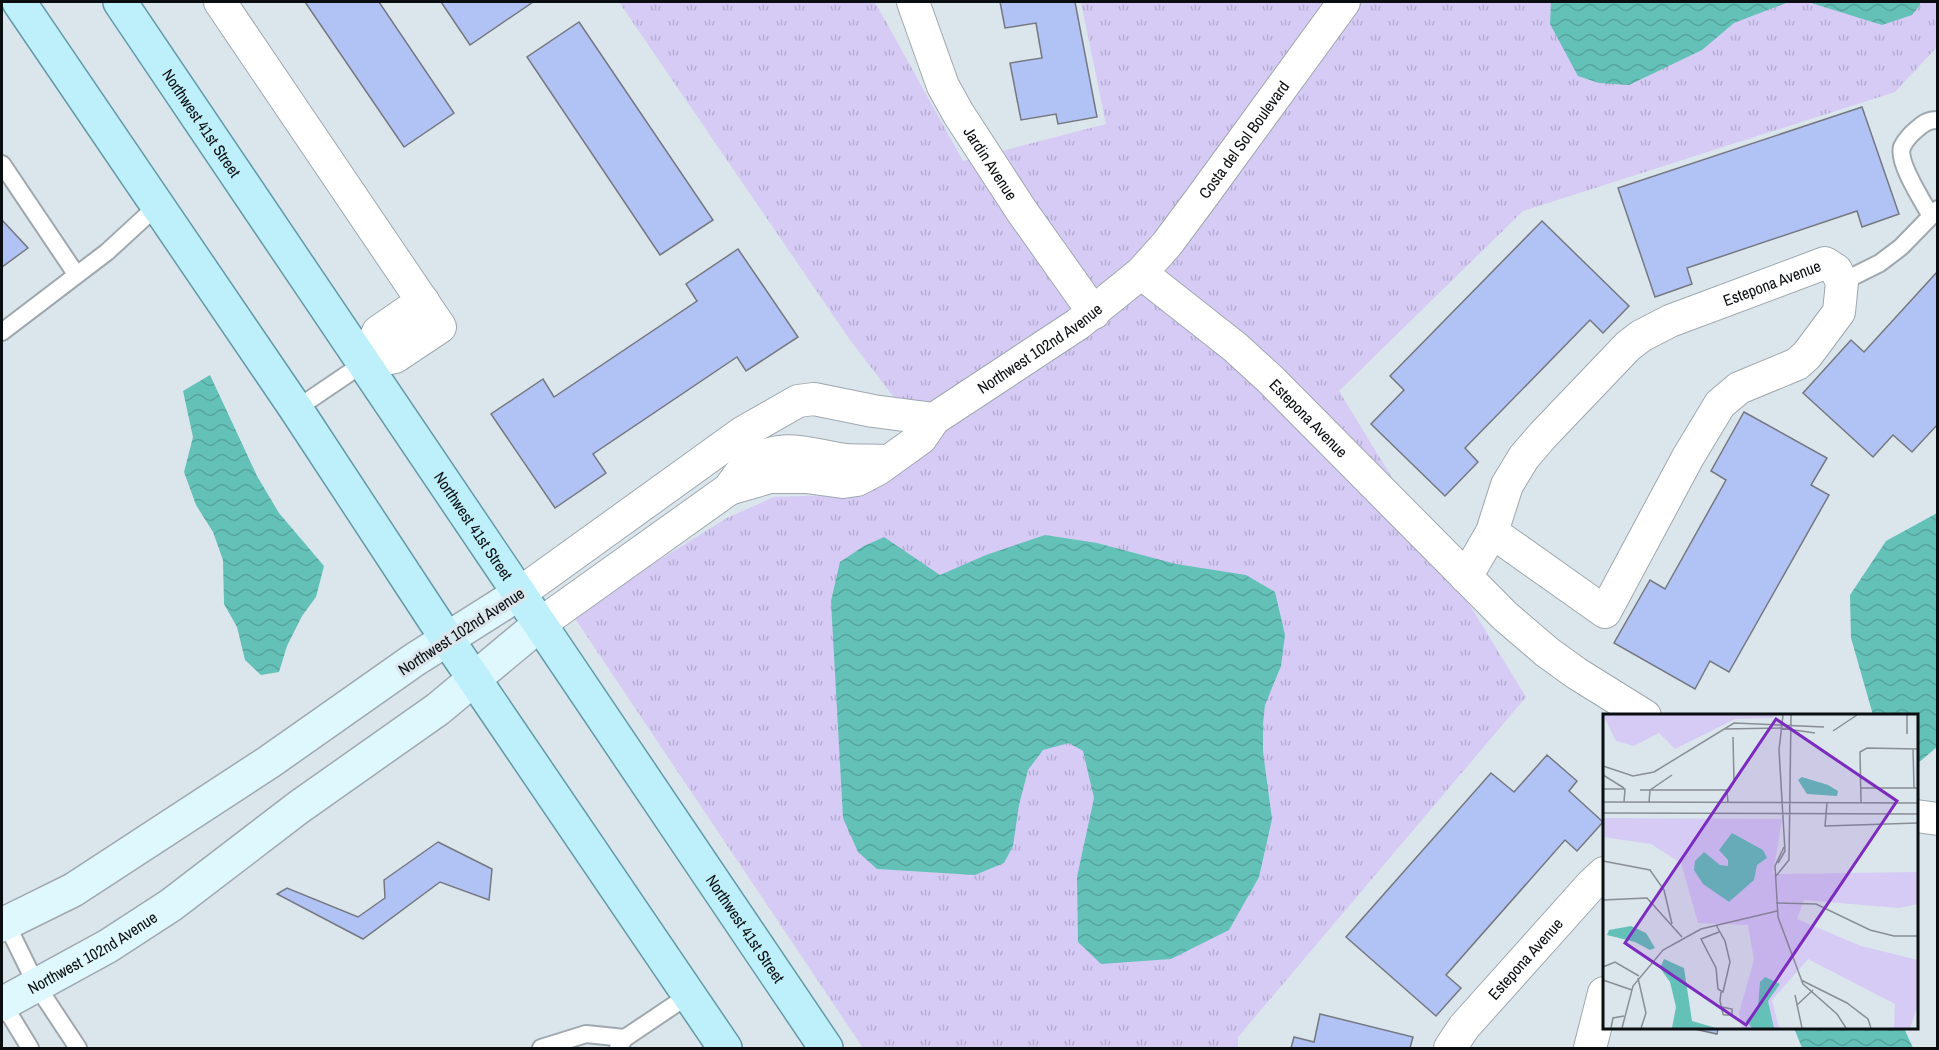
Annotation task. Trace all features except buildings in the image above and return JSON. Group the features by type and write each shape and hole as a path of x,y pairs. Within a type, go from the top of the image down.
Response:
{"main road":[{"path":"19,2 296,409 447,639 725,1048"},
{"name":"Northwest 41st Street","path":"120,2 826,1048"}],"street":[{"path":"220,2 440,327 395,357 364,363"},
{"name":"Jardin Avenue","path":"913,2 943,86 958,113 1021,210 1094,313"},
{"name":"Costa del Sol Boulevard","path":"1142,273 1200,201 1344,2"},
{"name":"Estepona Avenue","path":"1466,577 1492,532 1507,485 1524,458 1628,346 1641,336 1670,321 1826,263 1836,270 1842,282 1839,312 1807,355 1797,364 1785,371 1739,388 1719,404 1605,612 1492,532"},
{"name":"Northwest 102nd Avenue","path":"729,489 770,477 806,477 843,482 857,480 875,460 921,438 934,419 1094,313 1142,273"},
{"name":"Estepona Avenue","path":"1142,273 1226,340 1270,379 1505,616 1576,674 1642,714"},
{"path":"364,363 378,332 423,302"},
{"name":"Northwest 102nd Avenue","path":"3,921 73,890 269,762 414,660 520,593 742,433 795,403 814,399 874,411 934,419"},
{"path":"794,450 799,436 795,403"},
{"path":"874,411 867,450 875,460"},
{"name":"Northwest 102nd Avenue","path":"2,1003 108,946 171,905 299,807 438,709 540,624 729,489 746,466 777,451 794,450 847,460 875,460"},
{"path":"1918,816 1938,819"},
{"name":"Estepona Avenue","path":"1450,1048 1464,1026 1492,994 1603,875"},
{"path":"1590,1048 1603,1000"}],"lane":[{"path":"1842,282 1880,263 1901,247 1934,213 1911,178 1903,158 1902,148 1919,127 1926,122 1938,120"},
{"path":"2,164 76,274"},
{"path":"2,332 107,252 157,206"},
{"path":"296,409 364,363"},
{"path":"3,921 37,986 78,1048"},
{"path":"541,1048 586,1034 622,1043 689,995"},
{"path":"2,1003 30,1048"}],"green space":[{"path":"619,2 875,2 963,161 1106,124 1081,2 1937,2 1937,47 1895,92 1523,211 1339,391 1526,697 1238,1037 1238,1048 863,1048 572,614 727,518 774,497 831,495 932,447 850,340"}],"water":[{"path":"1551,2 1808,2 1786,3 1734,23 1702,50 1629,85 1599,83 1578,76 1550,24"},
{"path":"1808,2 1920,2 1920,5 1912,15 1882,25"},
{"path":"210,375 257,476 279,513 324,566 316,597 302,616 287,646 279,672 261,675 245,660 237,627 224,604 223,560 213,532 196,505 184,472 193,437 183,391"},
{"path":"1937,513 1937,747 1918,763 1918,714 1873,714 1851,638 1850,595 1886,541"},
{"path":"1045,535 1097,543 1176,564 1246,575 1275,592 1285,635 1281,666 1265,705 1263,752 1272,819 1259,877 1229,930 1171,959 1101,964 1078,942 1077,877 1094,798 1083,751 1069,743 1043,750 1028,770 1019,805 1013,846 1004,863 975,875 877,869 858,852 843,818 831,601 840,562 864,546 884,537 940,575 986,555"},
{"path":"1794,1029 1904,1029 1913,1048 1802,1048"}]}
